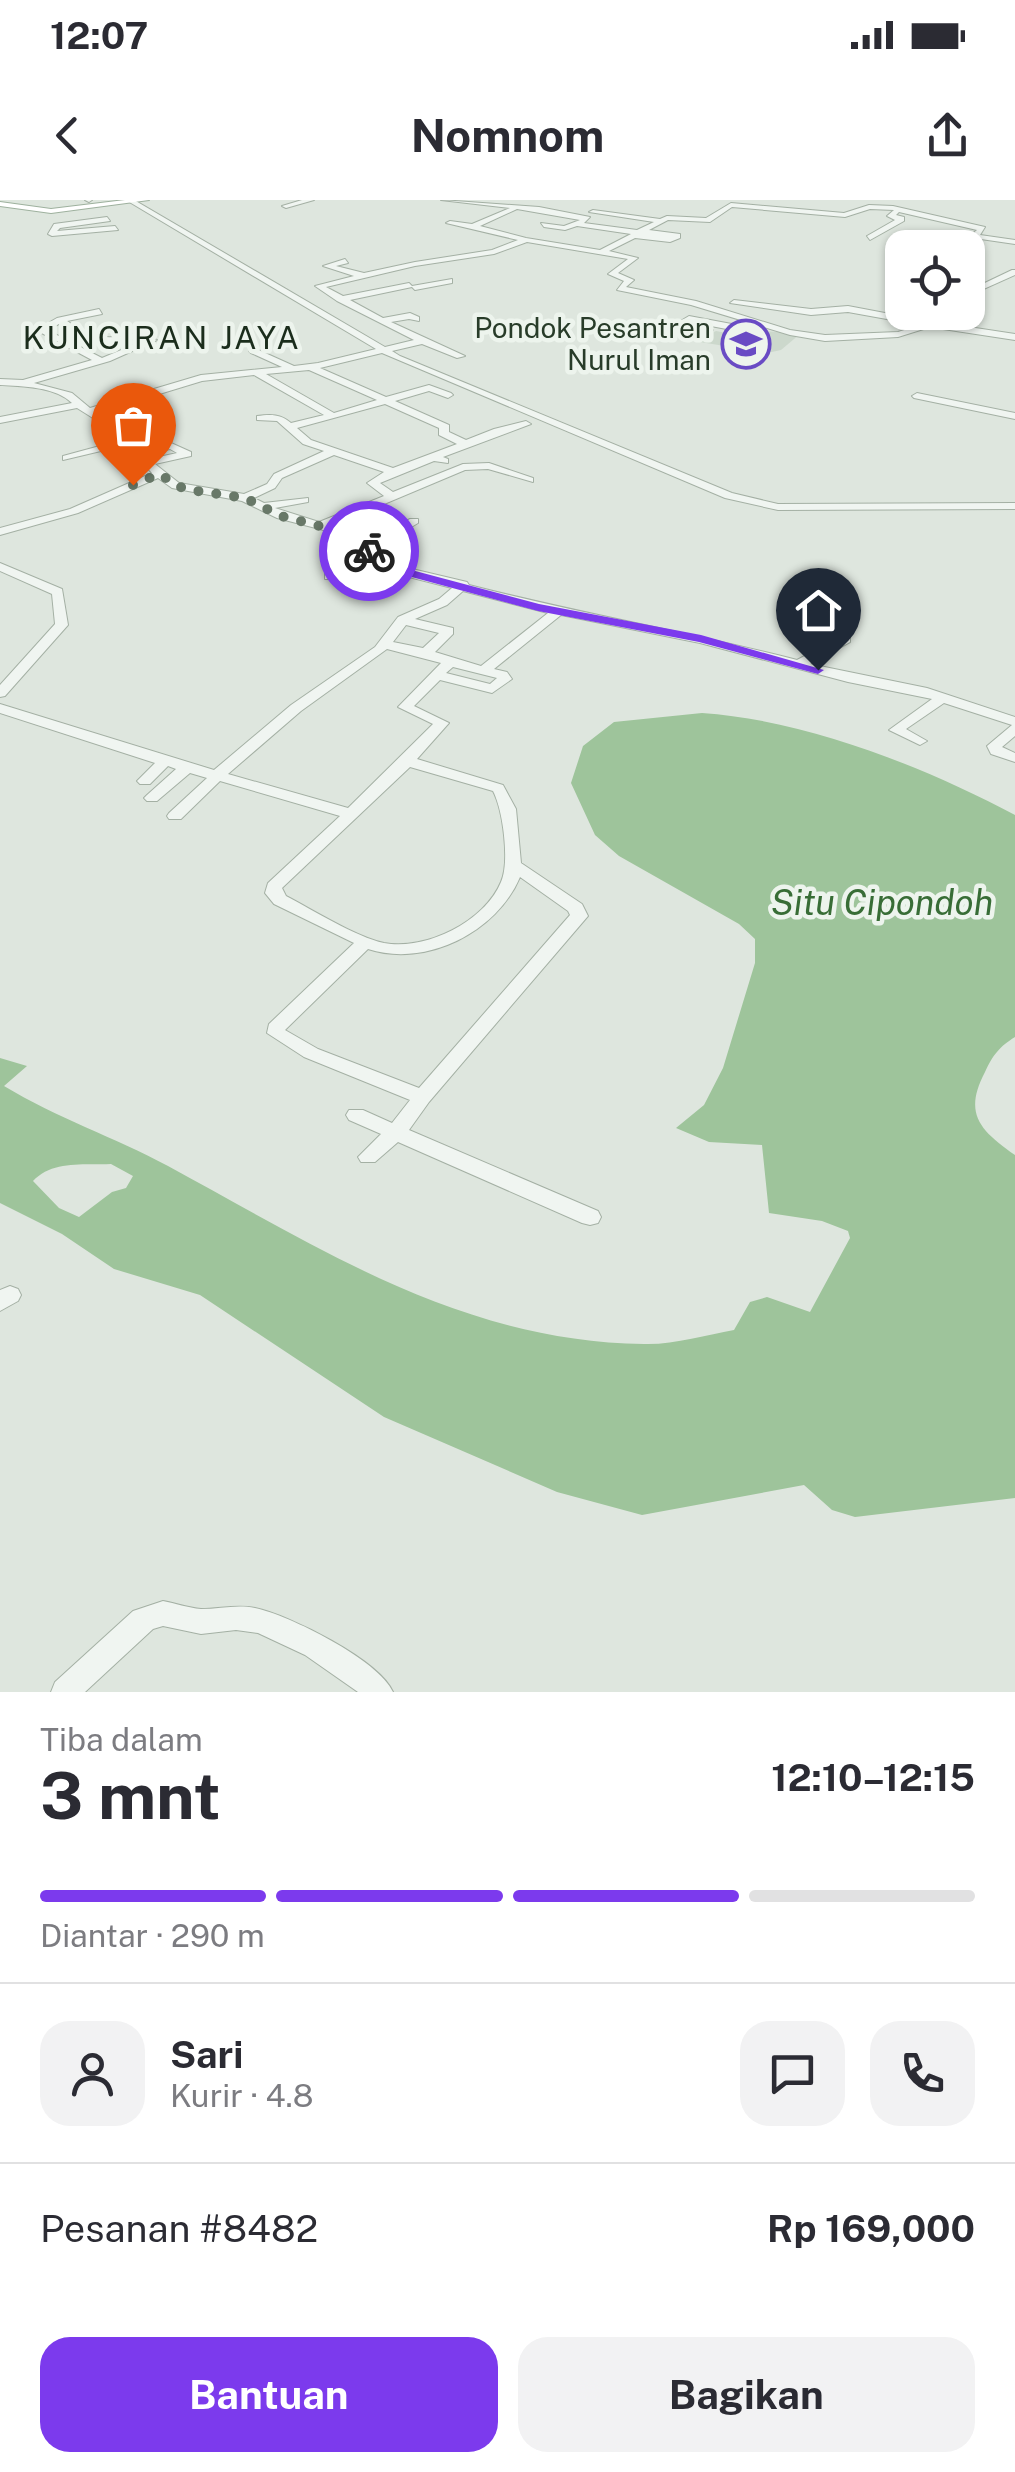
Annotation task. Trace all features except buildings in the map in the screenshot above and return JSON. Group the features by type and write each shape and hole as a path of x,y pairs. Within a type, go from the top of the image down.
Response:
{"main road":[{"path":"2,205 60,210 87,202 145,200"}],"street":[{"path":"286,202 311,200"},
{"path":"444,200 555,208"},
{"path":"470,204 480,200"},
{"path":"537,207 549,200"},
{"path":"870,238 902,219 891,216 906,200"},
{"path":"948,200 964,202"},
{"path":"130,201 220,251 238,268 382,351 751,503 1015,506"},
{"path":"87,202 107,219 115,228 52,234 56,226 107,219"},
{"path":"698,230 727,205 742,203 850,215 869,207 920,208"},
{"path":"537,207 590,216 662,221"},
{"path":"474,226 518,208"},
{"path":"901,209 982,228 974,236 1014,244"},
{"path":"60,210 73,218"},
{"path":"692,210 716,212"},
{"path":"544,225 565,228 590,216"},
{"path":"600,252 673,217 707,220"},
{"path":"945,230 960,222"},
{"path":"450,223 634,258 611,275 630,280 622,289 653,294 748,330 842,339 866,335 911,344"},
{"path":"576,224 664,236"},
{"path":"436,364 462,358 381,321 319,286 494,252 525,235"},
{"path":"345,260 327,266 363,276"},
{"path":"400,268 411,272 398,277 416,289"},
{"path":"985,286 1015,272"},
{"path":"997,280 1015,283"},
{"path":"340,298 449,281"},
{"path":"653,294 680,291"},
{"path":"719,322 736,299 811,312 848,309 885,314"},
{"path":"100,312 60,320 40,330 102,361"},
{"path":"381,321 412,316"},
{"path":"60,320 78,334 106,344 136,336"},
{"path":"888,338 898,332 922,330"},
{"path":"966,330 1015,338"},
{"path":"0,382 25,382 102,361 153,340"},
{"path":"0,420 83,409 201,378 312,368 422,341"},
{"path":"254,350 293,368"},
{"path":"312,368 445,427 443,433 464,443"},
{"path":"257,373 332,416"},
{"path":"25,382 69,395 83,409 116,428 159,474 184,489 245,498 318,527 376,542"},
{"path":"288,427 429,388 448,394"},
{"path":"917,396 1015,416"},
{"path":"261,418 280,418 307,442 393,472"},
{"path":"392,496 372,483 464,443 526,424"},
{"path":"68,458 139,452"},
{"path":"245,498 270,486 278,476 331,452"},
{"path":"434,457 462,467"},
{"path":"318,527 462,467 489,466 529,480"},
{"path":"0,532 74,511 159,474"},
{"path":"262,507 304,500"},
{"path":"329,576 364,556 376,542 414,521"},
{"path":"0,551 8,557 0,564 58,592 64,617 56,635 2,689"},
{"path":"364,556 370,562 558,612 701,639 942,698 1015,725 994,746 996,751 1015,758"},
{"path":"355,590 369,585 388,586 409,571"},
{"path":"175,816 296,708 385,644 403,620 442,602 463,585"},
{"path":"474,602 487,592"},
{"path":"484,670 558,612"},
{"path":"403,620 448,631 426,653"},
{"path":"798,665 846,639"},
{"path":"385,644 505,679 492,689 436,675"},
{"path":"406,762 498,788 508,806 512,864 506,890 473,923 448,938 394,951 366,942 273,893 274,887 442,723 405,707 450,662"},
{"path":"920,741 896,730 942,698"},
{"path":"0,708 187,768 220,774 352,814"},
{"path":"145,780 164,761"},
{"path":"152,798 187,768"},
{"path":"368,1157 396,1133 422,1097 579,916 576,908 512,864"},
{"path":"366,942 279,1024 276,1033 311,1053 422,1097"},
{"path":"356,1115 590,1217"},
{"path":"65,1692 143,1620 154,1612 164,1612 202,1622 257,1620 329,1654 379,1692"}],"shaded area":[{"name":"Pondok Pesantren Nurul Iman","path":"754,330 800,334 781,350 767,353 694,341 716,331 737,335"}],"water":[{"name":"Situ Cipondoh","path":"702,713 781,725 903,763 1015,815 1015,1037 991,1061 975,1099 984,1129 1015,1155 1015,1498 855,1517 832,1510 804,1485 642,1515 557,1492 384,1417 200,1295 114,1269 62,1234 0,1203 0,1058 27,1066 4,1086 148,1156 338,1258 454,1309 514,1327 577,1339 644,1344 734,1330 750,1302 767,1297 810,1312 850,1238 848,1231 822,1221 769,1213 762,1145 709,1142 676,1128 704,1105 723,1068 755,963 755,939 739,924 619,856 595,835 571,783 583,746 614,722","holes":["80,1164 111,1164 133,1176 126,1188 112,1192 79,1217 59,1208 33,1181 50,1170"]}],"way so far":[{"path":"133,485 159,474 184,489 245,498 281,516 374,540 377,544 369,551"}],"place":[{"name":"Pondok Pesantren Nurul Iman","path":"746,344"}],"district":[{"name":"KUNCIRAN JAYA","path":"162,338"}],"route":[{"path":"369,551 363,558 370,562 538,607 701,639 818,670"}]}
